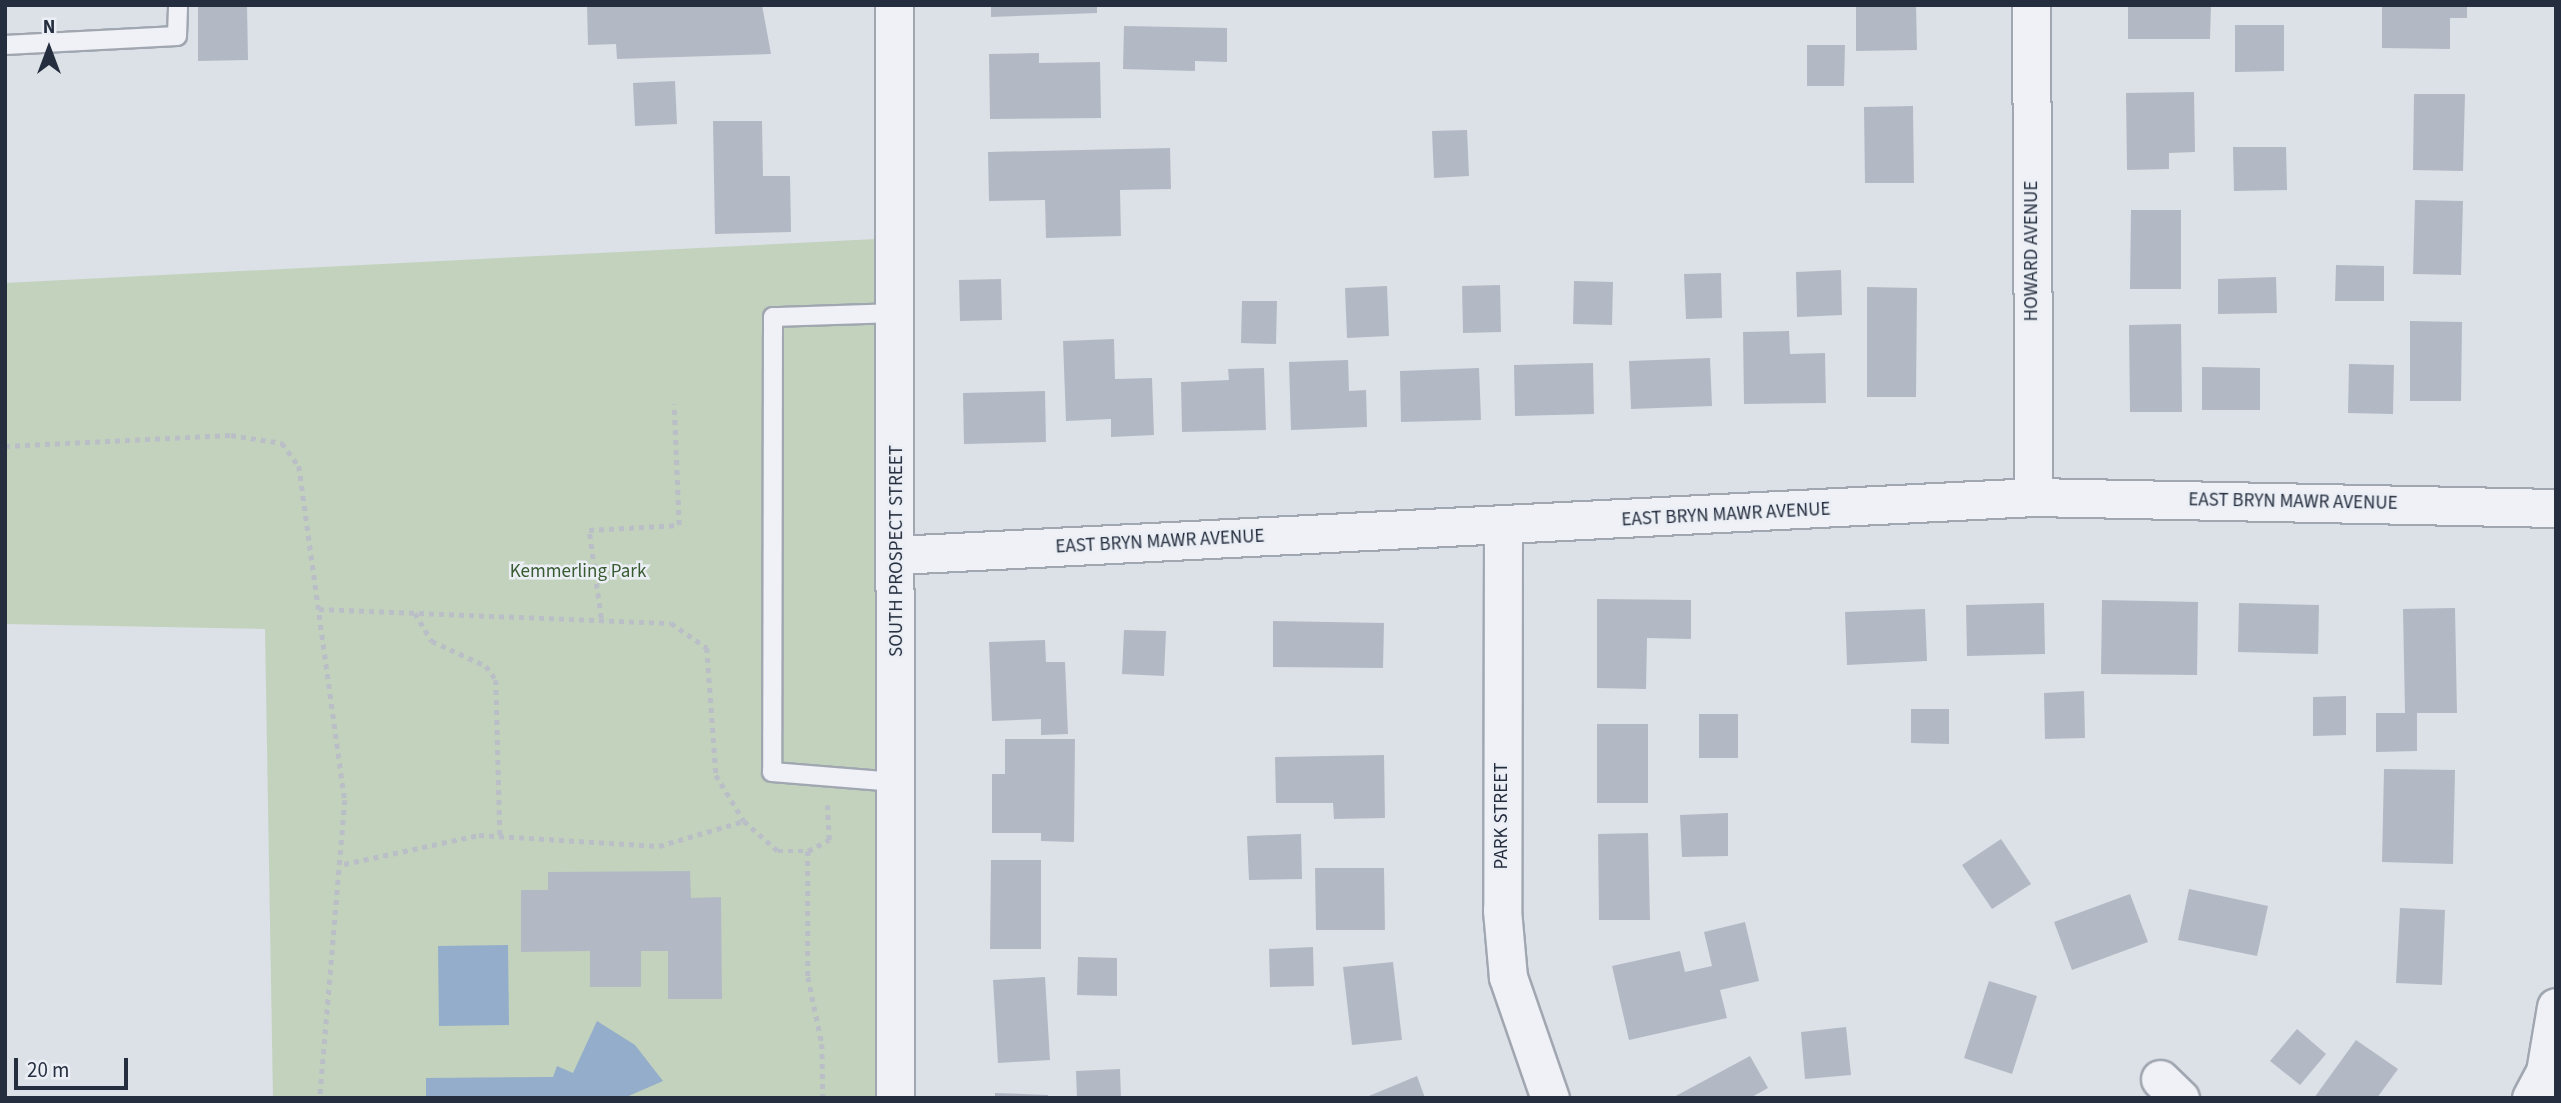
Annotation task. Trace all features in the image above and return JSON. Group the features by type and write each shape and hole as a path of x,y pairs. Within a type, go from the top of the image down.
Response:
{"street":[{"name":"SOUTH PROSPECT STREET","path":"894,5 897,555 895,1098"},
{"name":"HOWARD AVENUE","path":"2031,5 2034,497"},
{"name":"EAST BRYN MAWR AVENUE","path":"897,555 2034,497 2556,508"},
{"name":"PARK STREET","path":"1503,526 1502,910 1508,976 1550,1098"},
{"path":"2531,1098 2545,1072 2556,1007"}],"lane":[{"path":"5,45 177,36 178,5"},
{"path":"896,313 773,317 772,772 897,782"}],"path":[{"path":"601,618 589,530 679,525 674,404"},
{"path":"5,446 231,435 282,443 299,466 341,740 344,864 320,1098"},
{"path":"319,609 601,618 671,623 707,649 716,775 744,821 778,851 808,851 808,976 822,1044 823,1098"},
{"path":"415,612 432,641 486,666 496,680 500,835"},
{"path":"344,864 443,840 500,835 659,846 744,821"}],"green space":[{"name":"Kemmerling Park","path":"896,238 894,1098 273,1098 265,629 5,624 5,283"}],"water":[{"path":"508,945 509,1025 439,1026 438,946"},
{"path":"597,1021 635,1045 663,1081 624,1098 426,1098 426,1078 553,1077 557,1066 573,1073"}],"building":[{"path":"198,5 247,5 248,60 198,61"},
{"path":"587,5 762,5 771,54 617,59 616,44 588,45"},
{"path":"991,5 1097,5 1097,13 991,17"},
{"path":"1856,5 1916,5 1917,50 1856,51"},
{"path":"2128,5 2211,5 2210,39 2128,39"},
{"path":"2382,5 2467,5 2467,18 2450,18 2450,49 2382,48"},
{"path":"2235,25 2284,25 2284,71 2235,72"},
{"path":"1124,26 1227,28 1227,62 1195,61 1195,71 1123,69"},
{"path":"1807,45 1845,45 1844,86 1807,86"},
{"path":"1039,53 1039,63 1100,62 1101,118 990,119 989,54"},
{"path":"675,81 677,124 635,126 633,83"},
{"path":"2194,92 2195,152 2169,153 2169,169 2127,170 2126,93"},
{"path":"2414,94 2465,94 2463,171 2413,170"},
{"path":"1913,106 1914,183 1865,183 1864,107"},
{"path":"713,121 762,121 763,176 790,176 791,232 715,234"},
{"path":"1467,130 1469,176 1434,178 1432,131"},
{"path":"2233,147 2286,147 2287,190 2234,191"},
{"path":"1170,148 1171,189 1120,190 1121,236 1046,238 1045,200 989,201 988,152"},
{"path":"2415,200 2463,201 2461,275 2413,274"},
{"path":"2131,210 2181,210 2181,289 2130,289"},
{"path":"2336,265 2384,266 2384,301 2335,301"},
{"path":"1841,270 1842,315 1797,317 1796,272"},
{"path":"1721,273 1722,318 1686,319 1684,274"},
{"path":"2276,277 2277,313 2218,314 2218,279"},
{"path":"1001,279 1002,320 960,321 959,280"},
{"path":"1574,281 1613,282 1612,325 1573,324"},
{"path":"1500,285 1501,332 1463,333 1462,286"},
{"path":"1387,286 1389,336 1347,338 1345,288"},
{"path":"1867,287 1917,288 1916,397 1867,397"},
{"path":"1242,301 1277,301 1276,344 1241,343"},
{"path":"2410,321 2462,322 2461,401 2410,401"},
{"path":"2181,324 2182,412 2130,412 2129,325"},
{"path":"1789,331 1790,354 1825,353 1826,403 1744,404 1743,332"},
{"path":"1114,339 1115,379 1152,378 1154,435 1111,437 1111,419 1066,421 1063,341"},
{"path":"1710,358 1712,406 1631,409 1629,361"},
{"path":"1348,360 1349,391 1366,390 1367,427 1291,430 1289,362"},
{"path":"1593,363 1594,414 1515,416 1514,365"},
{"path":"2349,364 2394,365 2393,414 2348,413"},
{"path":"2202,367 2260,368 2260,410 2202,410"},
{"path":"1264,368 1266,430 1182,432 1181,382 1229,380 1228,369"},
{"path":"1479,368 1481,420 1401,422 1400,371"},
{"path":"1045,391 1046,442 964,444 963,393"},
{"path":"1597,599 1691,600 1691,639 1647,638 1646,689 1597,688"},
{"path":"2102,600 2198,602 2197,675 2101,674"},
{"path":"2044,603 2045,654 1967,656 1966,605"},
{"path":"2239,603 2319,605 2318,654 2238,652"},
{"path":"2455,608 2457,713 2417,713 2417,751 2376,752 2376,713 2405,713 2403,609"},
{"path":"1925,609 1927,661 1847,665 1845,612"},
{"path":"1273,621 1384,623 1383,668 1273,667"},
{"path":"1124,630 1166,631 1164,676 1122,674"},
{"path":"1045,640 1046,662 1065,662 1068,734 1041,735 1041,719 992,721 989,642"},
{"path":"2084,691 2085,738 2045,739 2044,693"},
{"path":"2346,696 2346,735 2313,736 2313,697"},
{"path":"1911,709 1949,709 1949,744 1911,743"},
{"path":"1699,714 1738,714 1738,758 1699,758"},
{"path":"1597,724 1648,724 1648,803 1597,803"},
{"path":"1005,739 1075,739 1074,842 1041,841 1041,833 992,833 992,774 1005,774"},
{"path":"1384,755 1385,818 1334,819 1333,803 1276,803 1275,757"},
{"path":"2384,769 2455,770 2453,864 2382,862"},
{"path":"1728,813 1728,856 1682,857 1680,815"},
{"path":"1648,833 1650,920 1599,920 1598,834"},
{"path":"1301,834 1302,879 1249,880 1247,836"},
{"path":"2001,839 2031,884 1992,909 1962,865"},
{"path":"991,860 1041,860 1041,949 990,949"},
{"path":"1315,868 1384,868 1385,930 1316,930"},
{"path":"690,871 691,898 721,897 722,999 668,999 668,951 641,951 641,987 590,987 590,951 521,952 521,890 548,890 548,872"},
{"path":"2189,889 2268,906 2257,956 2178,940"},
{"path":"2130,894 2148,942 2072,970 2054,922"},
{"path":"2400,908 2445,910 2442,985 2396,983"},
{"path":"1745,922 1759,981 1720,990 1727,1018 1629,1040 1612,966 1680,951 1685,972 1712,966 1704,932"},
{"path":"1313,947 1314,986 1270,987 1269,949"},
{"path":"1078,957 1117,958 1117,996 1077,995"},
{"path":"1393,962 1402,1040 1352,1045 1343,967"},
{"path":"1045,977 1050,1060 998,1063 993,980"},
{"path":"1989,981 2037,996 2012,1074 1964,1058"},
{"path":"1846,1027 1851,1075 1805,1079 1801,1032"},
{"path":"2297,1029 2326,1054 2300,1085 2270,1061"},
{"path":"2356,1040 2398,1069 2377,1098 2314,1098"},
{"path":"1750,1056 1768,1088 1750,1098 1672,1098"},
{"path":"1120,1069 1121,1098 1077,1098 1076,1071"},
{"path":"1417,1076 1425,1098 1364,1098"},
{"path":"995,1093 1048,1095 1048,1098 995,1098"}]}
